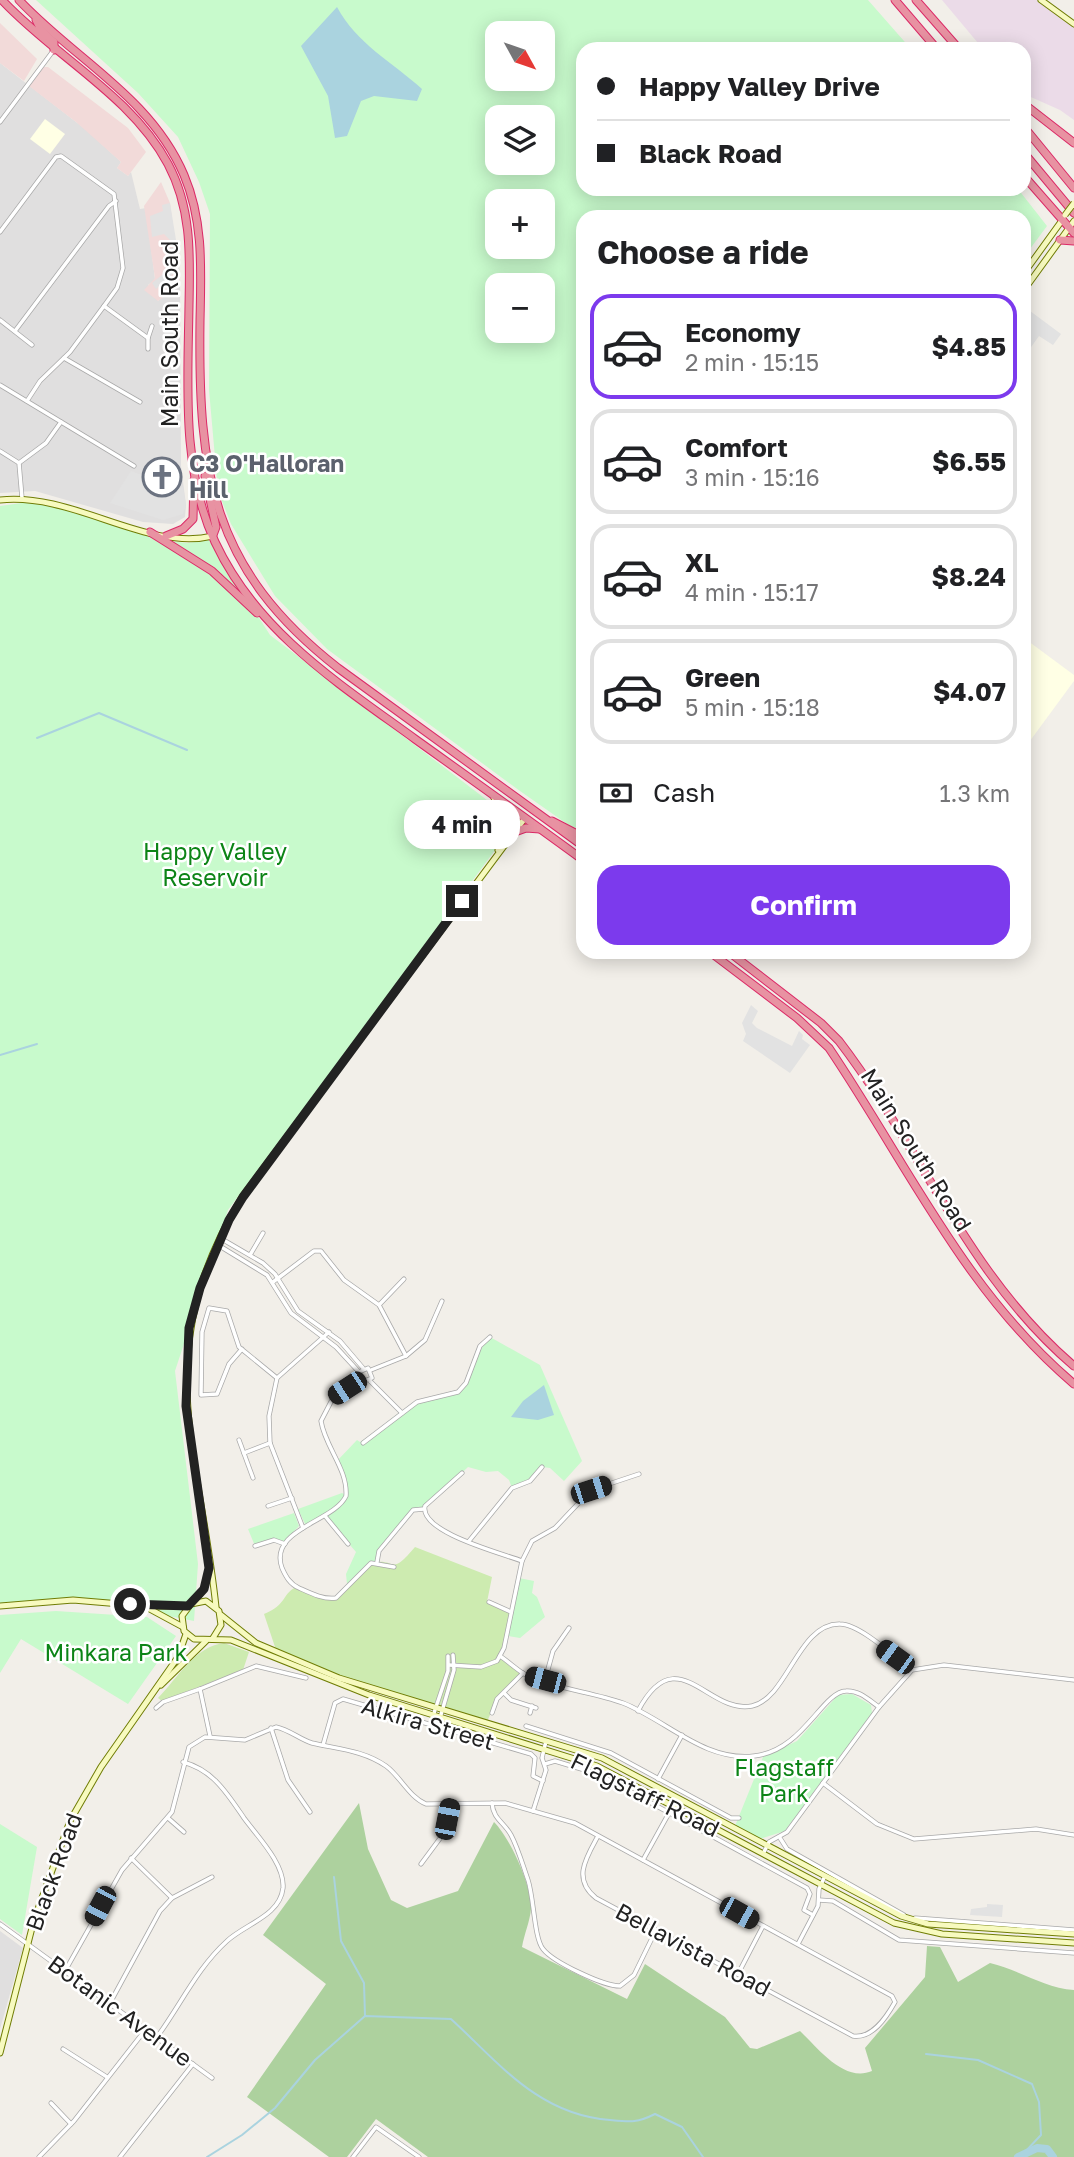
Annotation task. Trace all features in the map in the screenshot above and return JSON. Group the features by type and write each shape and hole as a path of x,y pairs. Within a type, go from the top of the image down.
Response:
{"highway":[{"name":"Main South Road","path":"2,0 54,50 138,121 168,165 182,199 190,238 189,423 194,472 213,536 242,588 271,625 314,665 576,855"},
{"name":"Main South Road","path":"19,0 152,121 174,153 189,187 200,237 201,423 204,453 210,484 229,536 268,601 308,644 576,841"},
{"path":"895,0 931,42"},
{"path":"916,0 954,42"},
{"path":"35,16 41,30 54,42 54,50 66,51 91,65"},
{"path":"1031,109 1074,143"},
{"path":"1031,136 1074,188"},
{"path":"1031,161 1074,213"},
{"path":"1031,184 1072,226"},
{"path":"1060,240 1074,241"},
{"path":"204,453 205,484 216,527 213,536 229,536"},
{"path":"166,536 183,529 192,519 194,472"},
{"path":"150,532 212,571 271,625"},
{"path":"525,818 532,808"},
{"path":"545,818 576,834"},
{"path":"514,832 526,828 541,830"},
{"name":"Main South Road","path":"719,959 813,1032 839,1063 982,1290 1022,1337 1074,1384"},
{"name":"Main South Road","path":"738,959 821,1023 854,1060 994,1282 1033,1328 1074,1366"},
{"path":"777,988 782,997 816,1025 813,1032"},
{"path":"982,1290 994,1282"}],"main road":[{"path":"1041,0 1074,24"},
{"path":"1031,263 1074,204"},
{"path":"1031,280 1072,226"},
{"path":"0,500 22,498 52,502 166,536 195,539 213,536"},
{"path":"487,791 510,818 496,856"},
{"path":"209,1568 204,1589 182,1616 186,1634 197,1640 209,1639 220,1628 221,1615 216,1607 190,1446 185,1376 189,1328 217,1245 243,1197 525,818"},
{"path":"0,1606 73,1600 144,1606 206,1601 216,1607"},
{"path":"144,1606 183,1627"},
{"name":"Flagstaff Road","path":"221,1615 247,1637 285,1657 438,1714"},
{"name":"Black Road","path":"0,2053 46,1884 74,1813 142,1706 178,1657 186,1634"},
{"name":"Flagstaff Road","path":"209,1639 239,1643 330,1681 438,1714 545,1745 602,1758 656,1782 824,1878 884,1909 915,1921 1074,1932"},
{"name":"Black Road","path":"142,1706 209,1639"},
{"name":"Flagstaff Road","path":"545,1745 650,1792 876,1915 942,1934 1074,1943"}],"street":[{"path":"0,122 54,50"},
{"path":"0,232 56,157 61,156 108,189 116,201 123,268 117,288 64,358 40,381 27,401"},
{"path":"15,331 109,206 116,201"},
{"path":"104,306 148,338"},
{"path":"0,320 32,345"},
{"path":"148,349 152,326"},
{"path":"64,358 140,402"},
{"path":"0,385 134,466"},
{"path":"19,463 46,443 61,422"},
{"path":"0,451 19,463"},
{"path":"19,463 22,498"},
{"path":"250,1255 263,1233"},
{"path":"220,1238 250,1255 278,1279 298,1311 329,1332 363,1368 371,1370 406,1356 425,1340 442,1301"},
{"path":"217,1245 260,1269 273,1282 291,1313 324,1338 359,1372"},
{"path":"273,1282 317,1250 344,1280 379,1305 406,1356"},
{"path":"379,1305 404,1279"},
{"path":"242,1349 229,1364 217,1394 204,1396 199,1393 202,1332 209,1308 226,1311 230,1315 237,1343 277,1378"},
{"path":"303,1528 270,1443 268,1416 277,1378 329,1332"},
{"path":"363,1443 417,1402 458,1392 466,1383 480,1346 490,1337"},
{"path":"359,1379 359,1372 363,1368"},
{"path":"370,1381 371,1370"},
{"path":"394,1567 377,1562 370,1563 336,1598 329,1600 289,1581 281,1563 285,1544 303,1528 342,1504 347,1486 327,1445 321,1421 334,1396 359,1379 370,1381 402,1413"},
{"path":"239,1440 253,1478"},
{"path":"244,1453 270,1443"},
{"path":"469,1541 512,1488 530,1480 542,1467"},
{"path":"377,1562 379,1551 413,1510 424,1509 462,1473"},
{"path":"449,1665 481,1667 490,1665 500,1656 522,1561 532,1541 555,1528 591,1490 639,1474"},
{"path":"268,1506 292,1498"},
{"path":"424,1509 435,1527 522,1561"},
{"path":"325,1516 348,1544"},
{"path":"255,1546 274,1540 285,1544"},
{"path":"489,1602 511,1612"},
{"path":"638,1711 651,1690 662,1683 683,1679 737,1706 754,1705 769,1694 821,1629 840,1624 861,1632 912,1670"},
{"path":"545,1680 553,1651 569,1628"},
{"path":"451,1656 454,1666 438,1714 449,1665 451,1656"},
{"path":"500,1656 523,1673 638,1711 723,1754 757,1756 794,1739 838,1693 860,1693 879,1707"},
{"path":"156,1708 163,1702 259,1665 306,1678"},
{"path":"762,1854 769,1842 780,1838 879,1707 912,1670 944,1665 1074,1680"},
{"path":"492,1713 497,1699 523,1673"},
{"path":"200,1689 210,1736"},
{"path":"504,1693 511,1700 534,1707 530,1713"},
{"name":"Alkira Street","path":"323,1745 335,1703 343,1699 531,1754 535,1758 533,1776 543,1781"},
{"path":"531,1721 528,1727 598,1747 656,1782 731,1818 739,1818"},
{"path":"271,1728 288,1780 310,1812"},
{"path":"65,1971 100,1906 131,1858 168,1818 189,1746 200,1738 210,1736 245,1740 271,1728 288,1730 303,1740 374,1759 396,1774 420,1801 450,1804 492,1803 533,1811 575,1824 797,1944 813,1915 824,1878"},
{"path":"650,1792 682,1735"},
{"path":"533,1811 543,1781 545,1745"},
{"name":"Flagstaff Road","path":"545,1764 555,1761 598,1774 807,1888 810,1894 804,1910 813,1915"},
{"path":"156,2037 192,1983 226,1942 275,1906 283,1885 276,1865 216,1780 196,1765 183,1762"},
{"path":"823,1783 877,1824 914,1839 1036,1829 1074,1835"},
{"path":"492,1803 494,1816 510,1833 524,1868 536,1912 537,1936 541,1947 550,1956 608,1986 620,1986 634,1975 656,1930"},
{"path":"421,1864 444,1833 450,1804"},
{"path":"643,1860 669,1812"},
{"path":"168,1818 184,1832"},
{"name":"Bellavista Road","path":"598,1836 585,1859 582,1882 596,1898 853,2036 862,2038 870,2034 892,2008 895,2002 892,1996 797,1944"},
{"path":"780,1838 787,1849 907,1916 1074,1932"},
{"path":"131,1858 172,1898"},
{"path":"110,2003 160,1911 172,1898 212,1877"},
{"path":"819,1900 833,1901 899,1940 1074,1953"},
{"name":"Botanic Avenue","path":"0,1924 212,2078"},
{"path":"738,1974 763,1926"},
{"path":"39,2157 71,2124 146,2029"},
{"path":"63,2049 107,2077"},
{"path":"120,2157 193,2064"},
{"path":"51,2103 71,2124"},
{"path":"353,2157 376,2127 419,2157"}],"shaded area":[{"path":"942,0 1041,0 1074,24 1074,120 1060,110 1031,97 1031,42 977,42"},
{"path":"0,23 37,59 24,81 0,63"},
{"path":"0,63 85,129 121,162 117,168 128,176 131,172 140,209 146,208 155,279 148,285 158,301 180,283 181,466 186,505 185,517 173,524 143,522 35,491 0,493"},
{"path":"44,67 48,67 128,128 146,152 128,176 117,168 121,162 76,122 29,86"},
{"path":"45,119 65,134 50,154 30,139"},
{"path":"161,182 170,203 180,283 158,301 144,290 155,278 144,206"},
{"path":"170,203 176,240 170,240 164,234 152,237 150,216 163,211 162,205"},
{"path":"177,246 180,273 173,274 156,289 152,283 172,267 166,250"},
{"path":"1031,312 1061,334 1053,345 1039,336 1031,347"},
{"path":"156,455 163,458 160,466 151,470 148,478 153,489 159,498 167,491 183,487 186,505 183,514 163,520 110,503 131,471 142,475"},
{"path":"1031,643 1074,675 1074,681 1031,739"},
{"path":"751,1005 758,1011 752,1023 757,1028 792,1046 799,1031 803,1035 802,1039 810,1045 790,1073 743,1041 746,1034 742,1023"},
{"path":"987,1904 1003,1905 1002,1917 970,1915 971,1909 987,1907"},
{"path":"0,1931 23,1948 0,2029"}],"green space":[{"path":"36,0 868,0 905,42 576,42 576,196 1023,196 1047,226 1031,248 1031,210 576,210 576,828 520,791 327,649 275,596 231,524 218,491 209,390 210,214 199,182 178,137 138,93"},
{"name":"Happy Valley Reservoir","path":"36,501 169,541 187,543 209,540 270,635 516,822 228,1210 175,1371 198,1564 194,1621 82,1599 0,1604 0,506"},
{"path":"490,1337 540,1365 582,1461 564,1481 550,1468 543,1467 530,1481 512,1488 509,1480 498,1471 486,1472 468,1467 424,1509 413,1510 379,1551 377,1562 370,1563 347,1584 346,1574 356,1552 325,1516 306,1526 298,1509 342,1493 346,1495 347,1487 336,1462 357,1440 360,1442 412,1405 461,1389"},
{"path":"294,1513 299,1526 284,1542 274,1540 255,1546 248,1529"},
{"path":"415,1547 492,1577 487,1602 511,1612 500,1656 523,1673 497,1699 486,1724 431,1708 277,1653 264,1614 277,1607 291,1590 296,1587 329,1600 340,1594 371,1563 397,1564"},
{"path":"519,1578 534,1581 532,1593 537,1597 545,1617 520,1638 508,1636"},
{"name":"Minkara Park","path":"56,1611 147,1617 176,1636 128,1704 21,1639 0,1673 0,1615"},
{"path":"224,1643 249,1652 243,1670 162,1701 158,1698 195,1657 214,1645"},
{"name":"Flagstaff Park","path":"852,1694 871,1705 872,1713 785,1831 760,1839 735,1826 763,1757 797,1741 838,1695"},
{"path":"359,1803 368,1849 391,1900 407,1908 458,1891 494,1822 513,1850 528,1888 531,1909 522,1947 627,1999 645,1964 725,2017 750,2048 757,2049 800,2031 832,2062 842,2068 851,2072 872,2071 865,2048 925,1977 927,1946 940,1947 958,1982 990,1963 1052,1986 1074,1990 1074,2157 428,2157 376,2119 347,2157 329,2157 247,2097 326,1984 263,1935"},
{"path":"0,1824 37,1847 22,1935 0,1919"}],"water":[{"path":"337,7 365,42 422,89 417,101 374,96 361,101 347,136 335,138 328,96 301,46"},
{"path":"544,1385 554,1415 538,1420 511,1417 523,1401"}],"waterway":[{"path":"37,738 99,713 187,750"},
{"path":"0,1055 37,1044"},
{"path":"334,1877 341,1941 364,1983 365,2016"},
{"path":"207,2157 242,2135 275,2108 315,2060 365,2016 451,2019 504,2069 541,2098 585,2116 610,2120 634,2121 655,2114 682,2127 703,2157"},
{"path":"926,2054 978,2060 1032,2084 1039,2102 1041,2135 1023,2154"},
{"path":"1018,2157 1037,2148 1047,2149 1053,2157"}],"place":[{"name":"C3 O'Halloran Hill","path":"162,477"}],"route":[{"path":"130,1604 188,1606 201,1594 207,1581 208,1553 190,1446 185,1376 189,1328 200,1288 217,1245 243,1197 462,901"}]}
